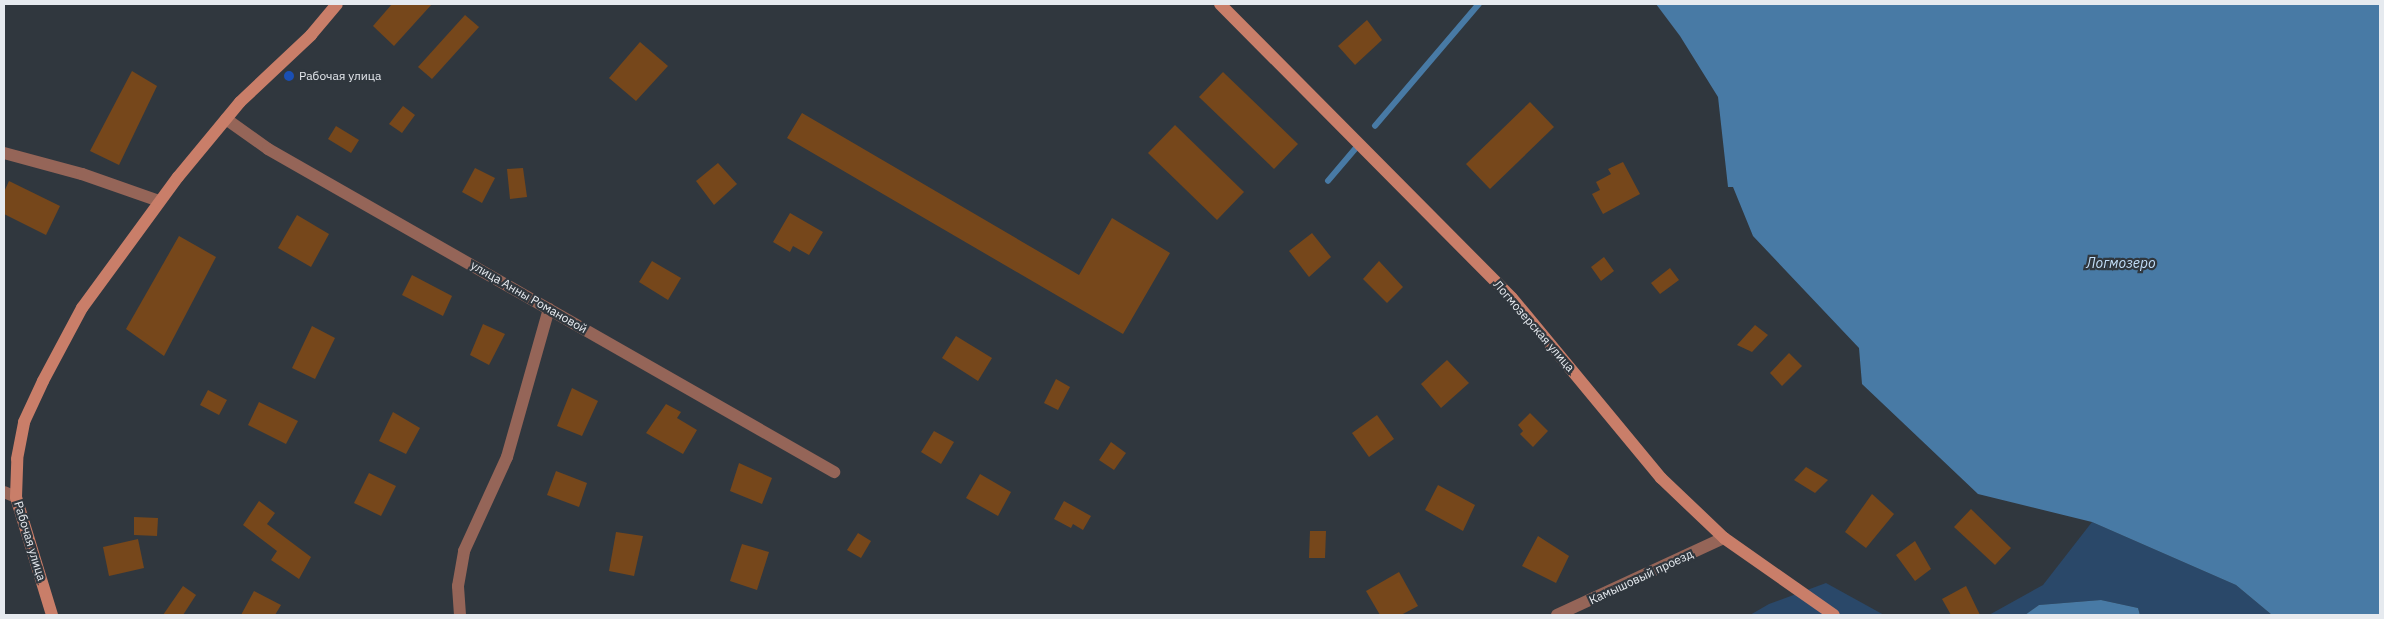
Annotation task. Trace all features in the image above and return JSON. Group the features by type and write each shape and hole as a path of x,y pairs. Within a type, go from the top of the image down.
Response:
{"street":[{"name":"Рабочая улица","path":"52,615 16,497 17,459 24,422 43,381 82,308 160,201 226,119 337,4"},
{"name":"Логмозерская улица","path":"1220,4 1512,298 1661,478 1724,538 1834,615"},
{"name":"улица Анны Романовой","path":"226,119 268,150 834,472"},
{"path":"4,152 82,174 160,201"},
{"path":"460,615 458,586 464,551 507,457 549,309"},
{"path":"4,492 16,497"},
{"name":"Камышовый проезд","path":"1557,615 1724,538"}],"shaded area":[{"path":"2092,522 2236,585 2272,615 2140,615 2138,608 2101,600 2039,605 2025,615 1989,615 2043,585"},
{"path":"1826,583 1884,615 1750,615 1769,604"}],"water":[{"name":"Логмозеро","path":"1656,4 2380,4 2380,615 2272,615 2236,585 2092,522 1978,494 1862,384 1859,348 1753,236 1733,187 1728,187 1718,97 1680,36"},
{"path":"2101,600 2138,608 2140,615 2025,615 2039,605"}],"building":[{"path":"392,4 432,4 394,46 373,26"},
{"path":"465,15 479,27 432,79 418,67"},
{"path":"1367,20 1382,40 1355,65 1338,46"},
{"path":"640,42 668,66 636,101 609,78"},
{"path":"132,71 157,86 119,165 90,151"},
{"path":"1223,72 1298,144 1274,169 1199,97"},
{"path":"1530,102 1554,127 1490,189 1466,164"},
{"path":"403,106 415,115 402,133 389,124"},
{"path":"802,113 1079,275 1112,218 1170,253 1123,334 787,138"},
{"path":"1175,125 1244,192 1217,220 1148,153"},
{"path":"336,126 359,140 351,153 328,139"},
{"path":"1623,162 1640,194 1603,214 1592,194 1600,190 1596,182 1611,174 1608,169"},
{"path":"718,163 737,184 714,205 696,181"},
{"path":"475,168 495,178 482,203 462,192"},
{"path":"523,168 527,197 510,199 507,169"},
{"path":"9,181 60,206 46,235 4,214 4,192"},
{"path":"790,213 823,232 809,255 793,246 790,252 773,242"},
{"path":"297,215 329,234 311,267 278,248"},
{"path":"1312,233 1331,257 1309,277 1289,251"},
{"path":"179,236 216,257 164,356 126,329"},
{"path":"1604,257 1614,271 1601,281 1591,267"},
{"path":"652,261 681,278 668,300 639,282"},
{"path":"1379,261 1403,287 1387,303 1363,279"},
{"path":"1670,268 1679,280 1660,294 1651,283"},
{"path":"412,275 452,296 443,316 402,295"},
{"path":"483,324 505,334 489,365 470,355"},
{"path":"1755,325 1768,335 1752,352 1737,345"},
{"path":"312,326 335,338 315,379 292,368"},
{"path":"956,336 992,358 978,381 942,358"},
{"path":"1789,353 1802,366 1782,386 1770,373"},
{"path":"1447,360 1469,383 1441,408 1421,384"},
{"path":"1056,379 1070,387 1058,410 1044,403"},
{"path":"572,388 598,401 582,436 557,426"},
{"path":"208,390 227,400 219,415 200,405"},
{"path":"259,402 298,421 286,444 248,425"},
{"path":"666,404 681,412 677,418 697,430 683,454 646,433"},
{"path":"393,412 420,428 406,454 379,441"},
{"path":"1530,413 1548,431 1533,447 1520,434 1523,431 1518,425"},
{"path":"1377,415 1394,439 1369,457 1352,433"},
{"path":"934,431 954,442 941,464 921,452"},
{"path":"1111,442 1126,453 1114,470 1099,460"},
{"path":"739,463 772,478 762,504 730,491"},
{"path":"1806,467 1828,480 1815,493 1794,480"},
{"path":"556,471 587,483 579,507 547,495"},
{"path":"369,473 396,486 381,516 354,503"},
{"path":"980,474 1011,492 998,516 966,498"},
{"path":"1438,485 1475,505 1463,531 1425,510"},
{"path":"1872,494 1894,514 1866,548 1845,532"},
{"path":"259,501 275,513 267,524 311,557 299,579 271,560 277,551 243,525"},
{"path":"1064,501 1091,516 1083,530 1073,524 1071,528 1054,519"},
{"path":"1971,509 2011,548 1995,565 1954,527"},
{"path":"134,517 158,518 157,536 134,535"},
{"path":"1310,531 1326,531 1325,558 1309,558"},
{"path":"616,532 643,536 634,576 609,571"},
{"path":"858,533 871,541 861,558 847,550"},
{"path":"1538,536 1569,556 1556,583 1522,566"},
{"path":"138,539 144,568 109,576 103,547"},
{"path":"1915,541 1931,569 1915,581 1896,555"},
{"path":"742,544 769,552 757,590 730,581"},
{"path":"1399,572 1418,606 1401,615 1380,615 1366,591"},
{"path":"183,586 196,595 183,615 163,615"},
{"path":"1966,586 1980,615 1951,615 1942,599"},
{"path":"254,591 281,605 275,615 241,615"}],"waterway":[{"path":"1375,126 1479,4"},
{"path":"1328,181 1356,148"}],"place":[{"name":"Рабочая улица","path":"289,76"}]}
